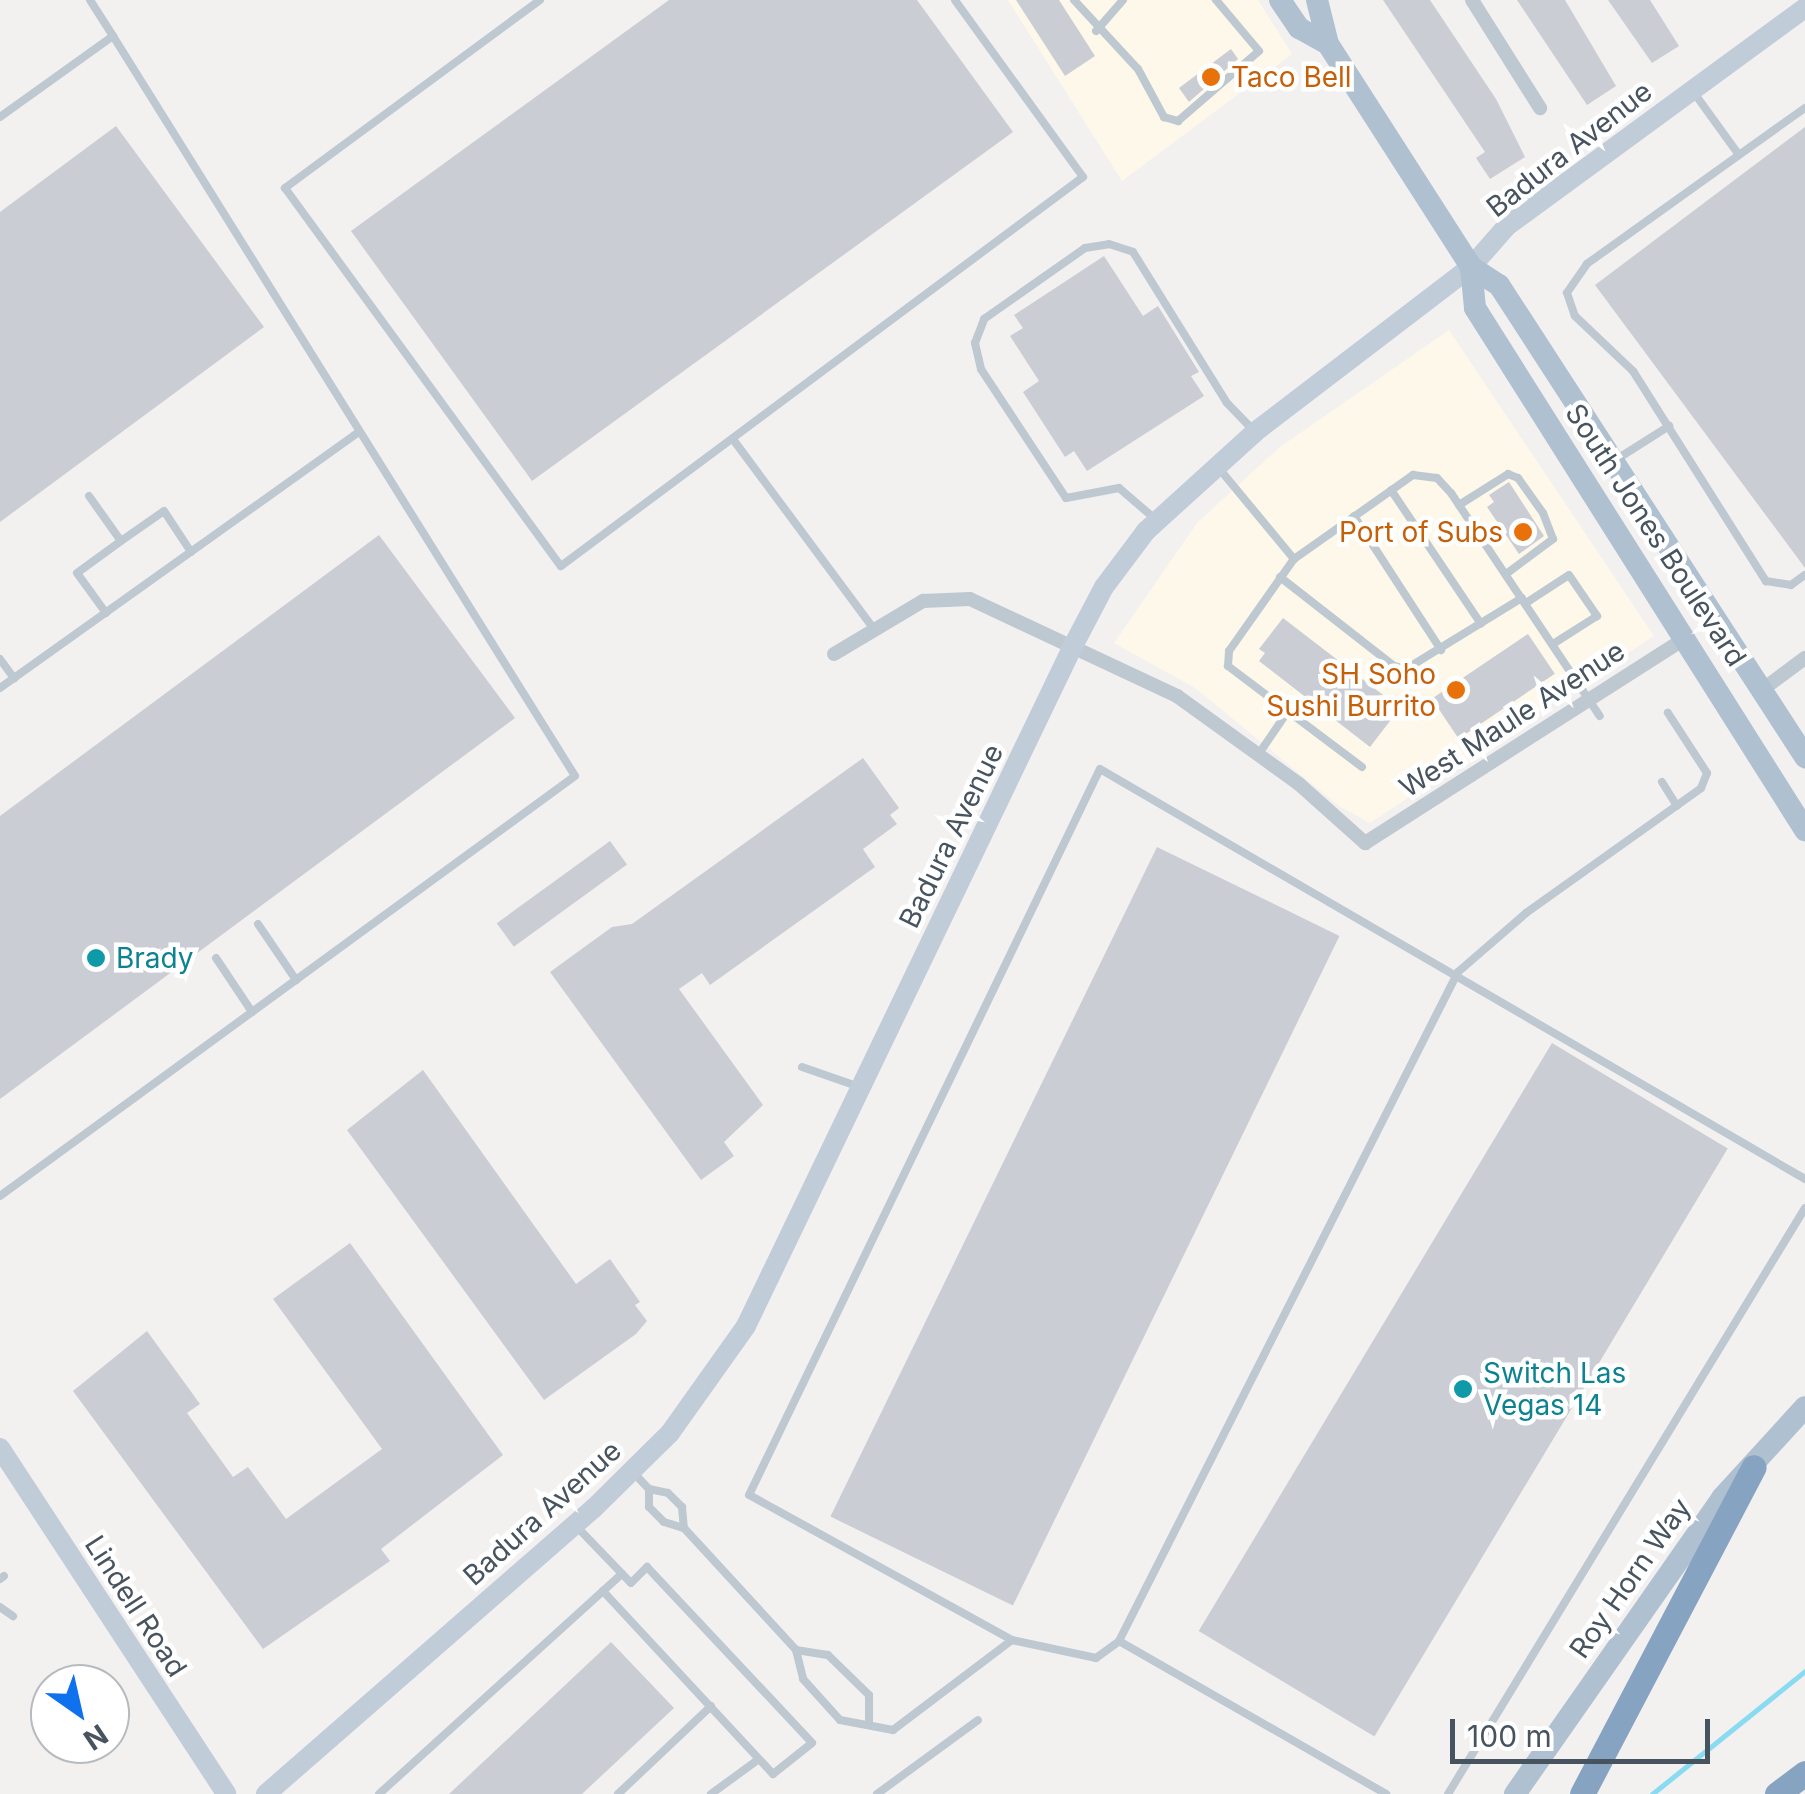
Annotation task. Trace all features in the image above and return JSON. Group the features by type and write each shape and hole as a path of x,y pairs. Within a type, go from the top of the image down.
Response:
{"highway":[{"path":"1582,1794 1754,1467"},
{"path":"1777,1794 1805,1773"}],"main road":[{"name":"South Jones Boulevard","path":"1280,0 1300,28 1328,44"},
{"name":"South Jones Boulevard","path":"1317,0 1328,44 1470,268 1476,308 1805,830"},
{"name":"Badura Avenue","path":"266,1794 575,1525 670,1433 746,1326 1073,646 1104,588 1156,521 1255,432 1470,268 1507,226 1805,8"},
{"name":"South Jones Boulevard","path":"1470,268 1499,285 1617,459 1805,757"},
{"name":"Roy Horn Way","path":"1516,1794 1722,1498 1805,1407"},
{"name":"Lindell Road","path":"0,1448 226,1794"}],"street":[{"path":"1472,0 1540,108"},
{"path":"834,654 923,600 952,597 1004,612 1177,696 1258,754"},
{"name":"West Maule Avenue","path":"1258,754 1365,843 1686,638"},
{"path":"1762,690 1805,658"}],"lane":[{"path":"0,1196 575,776 90,0"},
{"path":"540,0 285,188 561,566 735,442 1083,177 954,0"},
{"path":"1074,0 1096,30 1138,69 1164,117 1178,120 1255,62 1255,40 1217,1"},
{"path":"1096,30 1122,0"},
{"path":"0,117 113,36"},
{"path":"1692,90 1738,155"},
{"path":"1805,108 1587,264 1567,293 1575,316 1633,371 1766,582 1791,584 1805,575"},
{"path":"1156,521 1119,488 1066,498 980,369 975,343 984,318 1085,248 1109,244 1134,252 1226,403 1255,432"},
{"path":"1617,459 1669,426"},
{"path":"0,688 358,433"},
{"path":"735,442 872,628"},
{"path":"1216,464 1294,559"},
{"path":"1460,505 1508,474 1518,478 1543,513 1553,539 1506,574"},
{"path":"1362,767 1228,666 1238,632 1294,559 1390,490 1424,475 1437,478 1460,505 1600,716"},
{"path":"1390,490 1481,624"},
{"path":"89,496 121,541"},
{"path":"106,613 77,573 121,541 164,511 191,552"},
{"path":"1354,516 1440,650"},
{"path":"1280,577 1394,666 1406,669 1569,575 1596,616 1553,644"},
{"path":"0,660 14,678"},
{"path":"1258,754 1288,711"},
{"path":"1668,713 1707,773 1700,788 1526,913 1458,972 1119,1641 1096,1658 1012,1640 750,1495 1100,769 1347,915 1458,972 1805,1179"},
{"path":"1662,782 1677,806"},
{"path":"1644,811 1652,823"},
{"path":"258,924 296,980"},
{"path":"216,958 252,1012"},
{"path":"802,1067 861,1088"},
{"path":"1448,1794 1805,1208"},
{"path":"631,1470 649,1489 668,1492 682,1507 684,1528"},
{"path":"649,1489 649,1507 664,1522 684,1528 796,1650 803,1679 840,1720 869,1720 893,1730 1012,1640"},
{"path":"575,1525 630,1582 647,1567 812,1743 773,1774 604,1591"},
{"path":"379,1794 622,1574"},
{"path":"0,1607 13,1616"},
{"path":"1119,1641 1386,1794"},
{"path":"796,1650 828,1655 869,1695 869,1720"},
{"path":"618,1794 711,1706"},
{"path":"877,1794 978,1720"},
{"path":"712,1794 759,1759"}],"shaded area":[{"path":"1008,0 1258,0 1292,54 1122,181"},
{"path":"1449,330 1654,636 1370,823 1339,806 1195,688 1114,643 1197,523 1280,447"}],"building":[{"path":"669,0 917,0 1013,132 532,481 351,231"},
{"path":"1016,0 1059,0 1095,56 1065,76"},
{"path":"1383,0 1430,0 1496,99 1525,157 1490,179 1476,158 1485,152"},
{"path":"1517,0 1565,0 1616,86 1587,105"},
{"path":"1608,0 1650,0 1679,46 1652,63"},
{"name":"Taco Bell","path":"1231,49 1238,59 1189,102 1179,88"},
{"path":"116,126 264,327 0,522 0,212"},
{"path":"1805,127 1805,568 1595,285"},
{"path":"1104,256 1143,316 1158,306 1199,372 1191,376 1204,396 1087,471 1074,451 1065,457 1023,392 1039,381 1010,336 1023,328 1014,315"},
{"path":"1509,482 1544,536 1519,554 1487,507 1494,502 1489,495"},
{"name":"Brady","path":"379,535 515,718 0,1099 0,816"},
{"path":"1283,618 1400,708 1370,747 1259,661 1265,653 1259,649"},
{"path":"1528,634 1555,674 1459,739 1432,699"},
{"path":"863,758 899,808 890,815 897,824 863,849 875,867 710,985 702,973 679,989 763,1105 724,1142 734,1156 701,1180 550,972 612,927 632,924"},
{"path":"610,841 627,864 514,947 497,923"},
{"path":"1157,847 1339,936 1013,1606 830,1517"},
{"name":"Switch Las Vegas 14","path":"1552,1043 1728,1149 1374,1737 1199,1631"},
{"path":"423,1070 576,1284 610,1259 640,1302 635,1305 647,1321 636,1334 544,1400 347,1130"},
{"path":"350,1243 503,1455 381,1549 390,1561 263,1649 73,1391 147,1331 200,1404 187,1413 233,1477 248,1467 286,1519 382,1449 273,1299"},
{"path":"611,1642 674,1708 582,1794 449,1794"}],"waterway":[{"path":"1652,1794 1805,1671"}],"place":[{"name":"Taco Bell","path":"1211,77"},
{"name":"Port of Subs","path":"1523,532"},
{"name":"SH Soho Sushi Burrito","path":"1456,690"},
{"name":"Brady","path":"96,958"},
{"name":"Switch Las Vegas 14","path":"1463,1389"}]}
